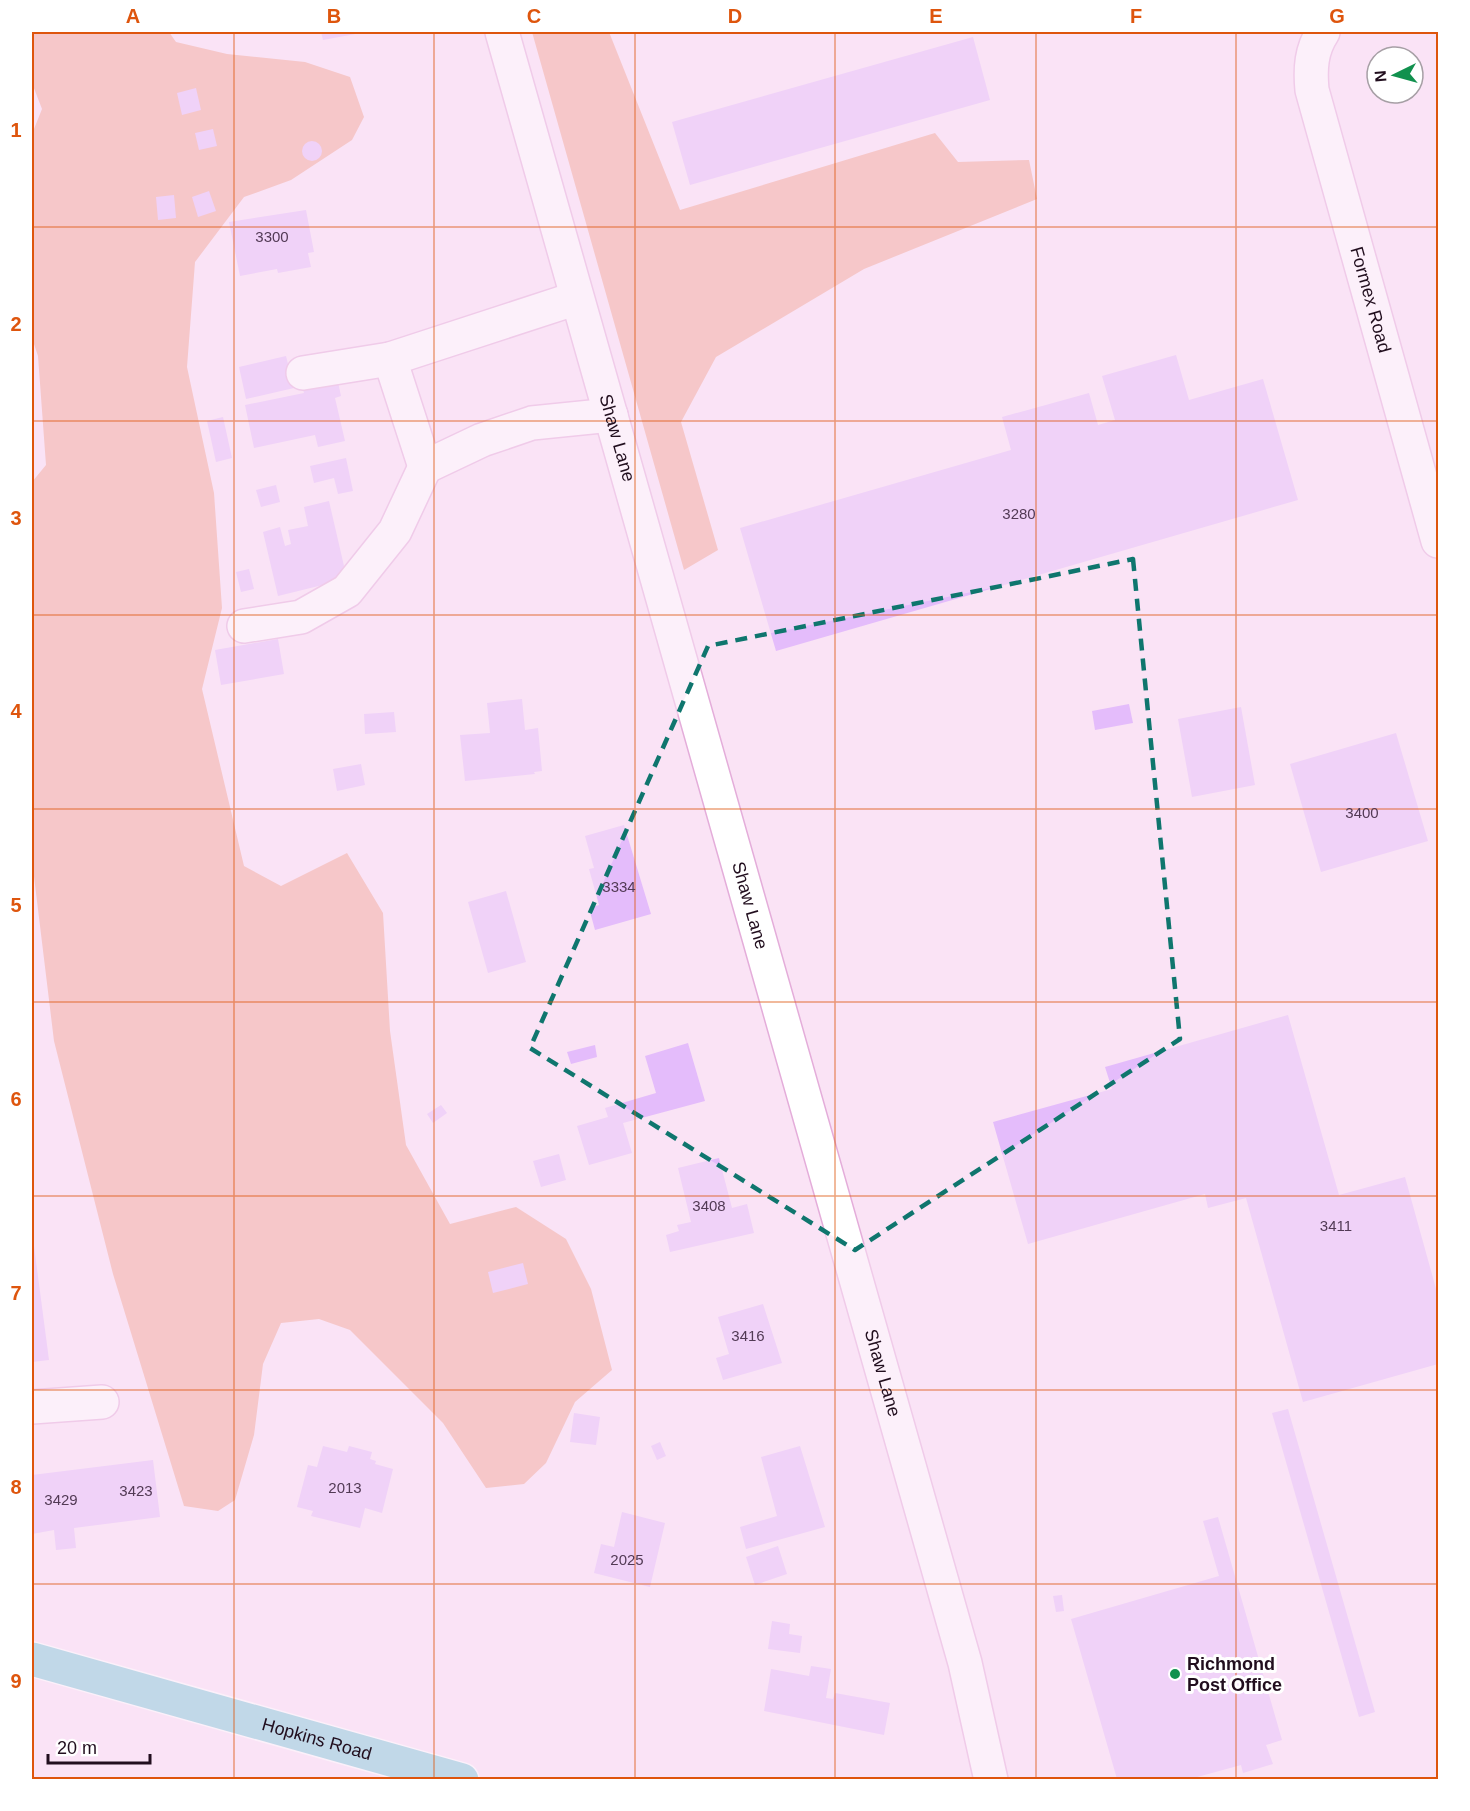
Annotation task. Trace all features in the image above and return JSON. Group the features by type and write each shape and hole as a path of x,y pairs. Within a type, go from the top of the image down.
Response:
{"main road":[{"name":"Hopkins Road","path":"32,1659 462,1779"}],"street":[{"name":"Shaw Lane","path":"502,32 965,1663 991,1779"},
{"name":"Formex Road","path":"1318,44 1312,90 1438,541"},
{"path":"303,373 390,359 577,298"},
{"path":"390,359 424,467"},
{"path":"244,626 301,617 346,591 395,531 424,467 482,440 532,423 611,415"},
{"path":"32,1407 102,1402"}],"highlighted area":[{"path":"1133,559 1180,1039 855,1250 530,1048 708,646"}],"shaded area":[{"path":"32,32 169,32 176,42 227,54 305,62 350,77 364,117 352,140 291,180 244,197 195,262 187,367 214,493 222,608 202,689 244,866 281,886 347,853 383,913 390,1031 406,1145 450,1224 516,1207 566,1239 591,1289 612,1370 575,1402 546,1463 524,1484 486,1488 443,1423 350,1330 319,1319 281,1323 263,1364 254,1435 235,1500 218,1511 184,1506 113,1274 54,1041 32,860 32,482 46,465 38,356 32,338 32,134 42,109 32,83"},
{"path":"532,32 609,32 680,210 935,133 958,162 1029,160 1037,199 864,269 716,357 681,422 718,550 684,570"}],"building":[{"path":"321,32 366,32 323,40"},
{"path":"973,37 990,100 690,185 672,122"},
{"path":"196,88 201,110 182,115 177,93"},
{"path":"213,129 217,146 199,150 195,133"},
{"path":"308,141 316,141 322,147 322,155 316,161 308,161 302,155 302,147"},
{"path":"209,191 216,211 198,217 192,197"},
{"path":"174,195 176,218 158,220 156,197"},
{"path":"306,210 314,252 308,253 311,267 278,273 277,269 240,276 229,222"},
{"path":"1176,355 1189,400 1263,379 1298,500 776,651 740,528 1011,450 1002,417 1089,393 1098,425 1115,420 1102,376"},
{"path":"286,356 294,388 246,399 239,367"},
{"path":"338,382 341,396 335,398 345,441 318,447 315,435 254,448 245,405 304,393 301,383"},
{"path":"223,417 232,458 216,462 207,421"},
{"path":"346,458 353,491 338,494 334,478 314,483 310,466"},
{"path":"276,485 280,502 261,507 256,490"},
{"path":"329,501 347,579 278,596 263,532 280,527 285,546 291,544 288,530 308,526 304,507"},
{"path":"249,569 254,589 241,592 236,572"},
{"path":"278,639 284,674 221,685 215,650"},
{"path":"522,699 525,730 538,728 542,771 534,772 535,774 465,781 460,735 490,733 487,703"},
{"path":"1129,704 1133,723 1095,730 1092,711"},
{"path":"1241,707 1255,785 1192,797 1178,719"},
{"path":"394,712 396,732 365,734 364,714"},
{"path":"1396,733 1428,841 1321,872 1290,764"},
{"path":"361,764 365,785 337,791 333,769"},
{"path":"624,825 651,914 595,930 589,908 599,905 589,869 594,868 585,836"},
{"path":"506,891 526,962 488,973 468,902"},
{"path":"1288,1015 1339,1195 1405,1177 1438,1296 1438,1364 1303,1402 1246,1198 1208,1208 1205,1194 1028,1244 993,1122 1112,1089 1105,1067"},
{"path":"688,1043 705,1101 623,1123 632,1153 589,1165 577,1126 608,1117 605,1108 656,1093 645,1056"},
{"path":"595,1045 597,1057 571,1064 567,1052"},
{"path":"441,1105 447,1113 433,1123 427,1114"},
{"path":"559,1154 566,1180 541,1187 533,1161"},
{"path":"719,1158 732,1208 747,1204 754,1233 670,1252 666,1235 679,1231 677,1225 691,1222 678,1168"},
{"path":"32,1231 49,1360 32,1362"},
{"path":"523,1263 528,1284 493,1293 488,1272"},
{"path":"763,1304 782,1363 723,1380 716,1358 729,1354 718,1317"},
{"path":"1288,1409 1375,1712 1359,1717 1272,1413"},
{"path":"574,1413 600,1417 596,1445 570,1442"},
{"path":"660,1442 666,1456 657,1460 651,1446"},
{"path":"323,1446 347,1452 349,1446 372,1452 370,1459 376,1461 375,1464 393,1469 382,1513 365,1508 360,1528 311,1516 313,1511 297,1507 308,1465 317,1467"},
{"path":"800,1446 825,1527 746,1549 740,1527 777,1516 761,1457"},
{"path":"153,1460 160,1517 74,1528 76,1548 56,1550 54,1530 32,1534 32,1475"},
{"path":"622,1512 665,1523 650,1587 594,1573 601,1544 614,1547"},
{"name":"Richmond Post Office","path":"1218,1517 1282,1740 1266,1745 1273,1764 1243,1773 1241,1765 1190,1779 1117,1779 1071,1619 1219,1576 1203,1521"},
{"path":"778,1546 787,1574 755,1585 746,1557"},
{"path":"1062,1595 1064,1611 1056,1612 1053,1596"},
{"path":"772,1621 790,1624 789,1634 802,1636 800,1653 768,1649"},
{"path":"811,1666 831,1669 826,1698 833,1699 835,1693 890,1703 884,1735 764,1711 771,1669 809,1676"}],"place":[{"name":"Richmond Post Office","path":"1175,1674"}]}
